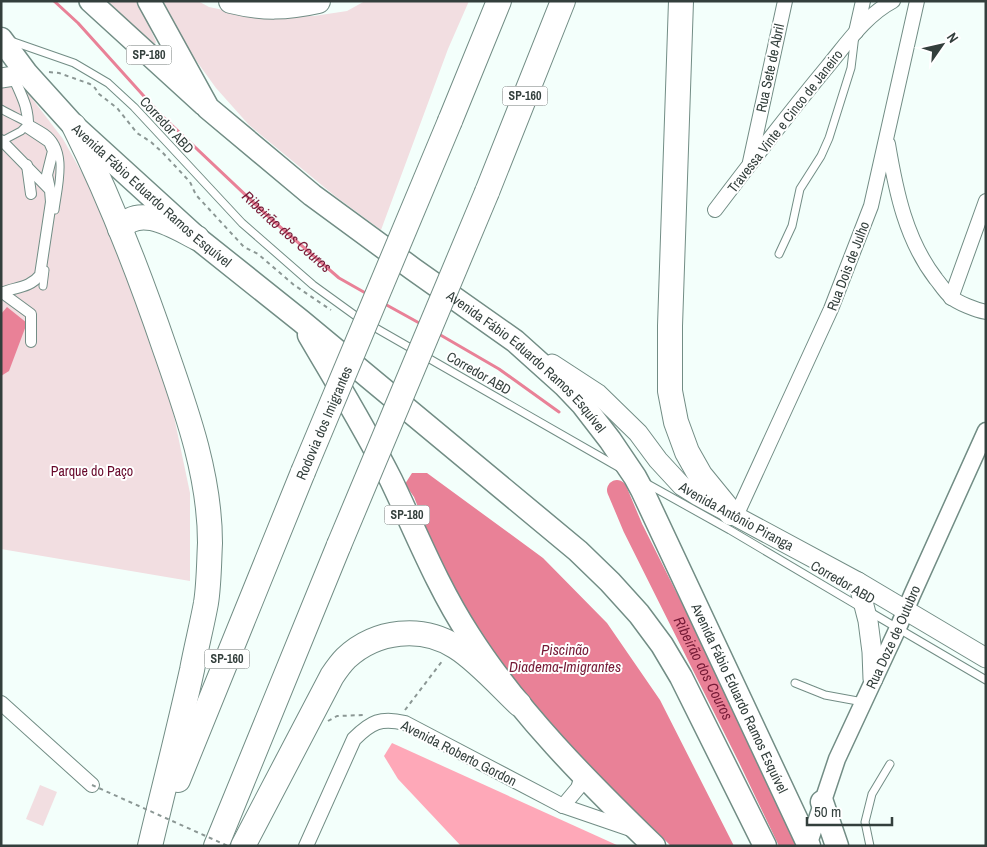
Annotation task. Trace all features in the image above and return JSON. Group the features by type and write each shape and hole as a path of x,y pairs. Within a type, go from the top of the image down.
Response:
{"highway":[{"path":"149,1 208,108"},
{"path":"231,1 276,8 318,1"},
{"name":"Rodovia dos Imigrantes","path":"151,846 303,472 499,1"},
{"name":"SP-160","path":"216,846 339,545 487,192 563,1"},
{"path":"681,1 670,316 670,391 676,422 687,452 700,475 733,515"},
{"name":"Avenida Fábio Eduardo Ramos Esquível","path":"1,38 14,76 74,126 197,238 301,321 578,551 610,582 639,614 662,645 681,677 766,846"},
{"name":"Avenida Fábio Eduardo Ramos Esquível","path":"208,108 312,195 412,269 515,341 564,385 583,405 635,477 808,846"},
{"path":"74,126 96,169 151,308 194,436 203,474 208,509 210,543 206,602 151,846"},
{"path":"120,229 133,218 144,217 165,222 197,238"},
{"name":"SP-180","path":"301,321 372,444 437,580 484,658 519,704 647,839"},
{"path":"243,846 332,676 346,658 362,646 381,637 403,633 424,634 442,639 458,648 470,658 519,704"},
{"path":"822,802 837,846"}],"main road":[{"name":"Avenida Fábio Eduardo Ramos Esquível","path":"90,1 208,108"},
{"name":"Avenida Antônio Piranga","path":"515,341 598,394 638,432 658,460 682,486 858,582 986,658"},
{"path":"858,582 872,652 873,679"}],"street":[{"name":"Rua Sete de Abril","path":"749,165 785,1"},
{"name":"Travessa Vinte e Cinco de Janeiro","path":"856,32 863,1"},
{"name":"Travessa Vinte e Cinco de Janeiro","path":"715,210 790,111 856,32 869,18 893,1"},
{"name":"Rua Dois de Julho","path":"733,515 832,309 871,206 917,1"},
{"path":"2,292 35,282 40,275 51,202 47,176 53,151 49,142 29,130 26,102 19,91 14,76"},
{"path":"887,136 896,191 913,241 924,263 951,298 986,312"},
{"path":"2,143 27,165 50,190"},
{"path":"27,165 31,194"},
{"path":"951,298 986,201"},
{"path":"2,292 31,314 31,342"},
{"name":"Rua Doze de Outubro","path":"808,846 837,759 986,431"},
{"path":"1,703 92,785"},
{"name":"Avenida Roberto Gordon","path":"306,846 354,739 364,728 376,722 390,720 405,723 563,806 647,839"},
{"path":"563,806 578,788 584,774"}],"lane":[{"name":"Travessa Vinte e Cinco de Janeiro","path":"780,254 792,226 800,189 821,156 829,138 851,68 856,32"},
{"name":"Corredor ABD","path":"1,38 56,55 108,83 134,107 242,223 313,285 360,319 730,530 986,680"},
{"path":"1,109 45,133 51,139 60,159 60,177 42,286"},
{"path":"2,143 21,131 28,124"},
{"path":"795,683 825,695 863,702"},
{"path":"870,846 865,822 872,794 890,764"}],"path":[{"path":"92,785 228,846"}],"green space":[{"path":"107,1 138,1 156,42 154,46"},
{"path":"160,1 198,1 209,7 257,17 314,16 347,11 365,1 469,1 448,49 381,230 335,196 249,125 216,88 179,37"},
{"name":"Parque do Paço","path":"1,84 24,88 63,139 130,259 172,407 190,493 190,581 1,549"},
{"path":"40,785 57,792 43,826 26,819"}],"shaded area":[{"path":"392,743 619,846 461,846 398,779 384,756"}],"water":[{"path":"7,307 27,323 9,371 1,376 1,314"},
{"name":"Piscinão Diadema-Imigrantes","path":"412,473 427,473 543,558 607,623 660,700 734,846 671,846 558,736 508,676 451,590 414,497 405,484"}],"waterway":[{"name":"Ribeirão dos Couros","path":"54,1 78,23 160,114 271,219 339,278 369,295"},
{"name":"Ribeirão dos Couros","path":"383,303 421,324"},
{"name":"Ribeirão dos Couros","path":"437,333 499,369 559,412"},
{"name":"Ribeirão dos Couros","path":"617,490 633,528 790,846"}]}
